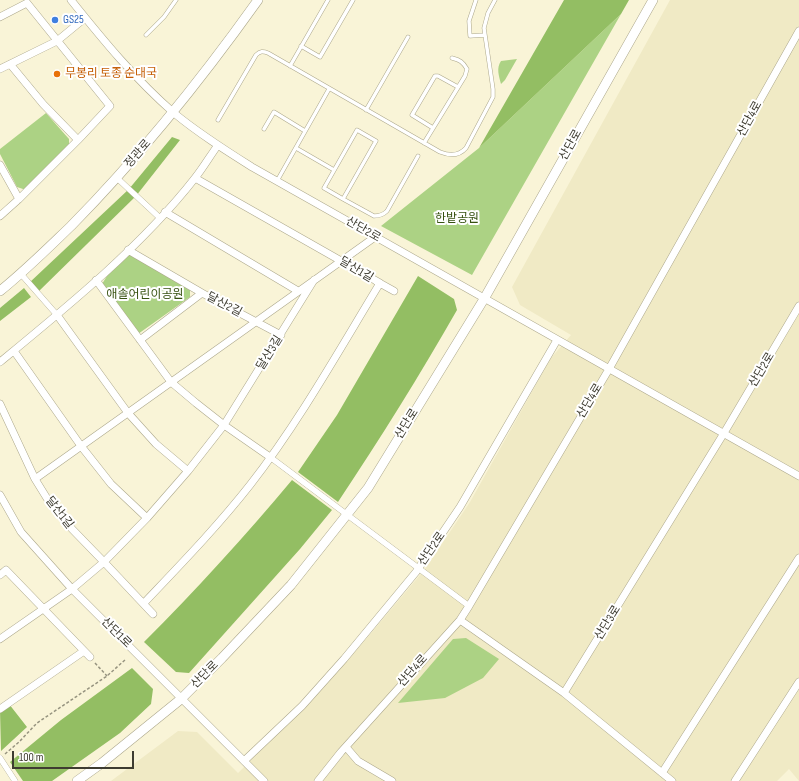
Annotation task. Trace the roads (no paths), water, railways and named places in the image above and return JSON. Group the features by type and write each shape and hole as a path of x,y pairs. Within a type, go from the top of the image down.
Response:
{"street":[{"name":"산단2로","path":"71,0 103,41 123,63 174,113 218,145 277,181 375,237 799,476"},
{"name":"정관로","path":"0,292 21,274 117,178 174,113 227,44 258,0"},
{"name":"산단로","path":"77,781 102,763 181,699 222,658 291,585 368,488 484,299 653,0"},
{"path":"0,16 28,3 110,106 78,140 0,216"},
{"path":"0,69 57,41 85,18"},
{"name":"산단4로","path":"318,781 346,747 460,620 470,606 609,369 799,31"},
{"path":"10,64 44,104 78,140"},
{"path":"0,362 57,316 128,250 163,215 195,178 218,145"},
{"path":"0,165 19,199"},
{"path":"117,178 163,215 233,253 298,291"},
{"name":"달산1길","path":"144,603 203,540 250,486 298,419 380,283 342,260 195,178"},
{"name":"달산2길","path":"35,479 375,237"},
{"path":"128,250 202,293"},
{"path":"21,274 57,316 128,413 156,444 188,471"},
{"path":"372,279 394,291"},
{"path":"96,280 171,382 224,425 270,457 470,606"},
{"name":"달산3길","path":"0,639 72,588 104,562 147,518 188,471 224,425 314,280"},
{"name":"달산2길","path":"140,340 202,293 256,321"},
{"name":"산단2로","path":"652,552 724,434 799,306"},
{"path":"256,321 281,335"},
{"name":"산단2로","path":"244,762 302,706 344,659 416,572 460,507 557,340"},
{"path":"14,351 81,446 111,484 147,518"},
{"name":"달산1길","path":"0,404 35,479 48,500 72,529 153,614"},
{"name":"산단1로","path":"0,495 21,532 72,588 264,781"},
{"name":"산단3로","path":"564,693 652,552"},
{"path":"662,773 799,558"},
{"path":"0,575 6,570 90,657"},
{"path":"460,620 564,693 672,781"},
{"path":"0,708 84,651"},
{"path":"735,781 799,682"},
{"path":"346,747 358,760 392,781"},
{"path":"0,758 15,781"}],"lane":[{"path":"146,35 164,17 176,0"},
{"path":"290,66 328,0"},
{"path":"301,46 320,57 353,0"},
{"path":"476,0 469,21 470,36 484,35"},
{"path":"218,120 256,55 260,52 268,52 329,89 440,152 451,155 462,152 466,148 493,97 484,35 487,16 495,0"},
{"path":"366,110 408,37"},
{"path":"424,143 465,76 466,69 459,60 452,58"},
{"path":"433,128 412,115 435,76 438,76 458,87"},
{"path":"277,181 329,89"},
{"path":"264,129 274,112 305,131"},
{"path":"343,199 376,141 357,130 324,188 343,199 374,216 384,214 388,211 418,156"},
{"path":"296,148 334,170"}],"place":[{"name":"GS25","path":"55,20"},
{"name":"무봉리 토종 순대국","path":"57,74"}],"park label":[{"name":"한밭공원","path":"457,219"},
{"name":"애솔어린이공원","path":"145,295"}]}
